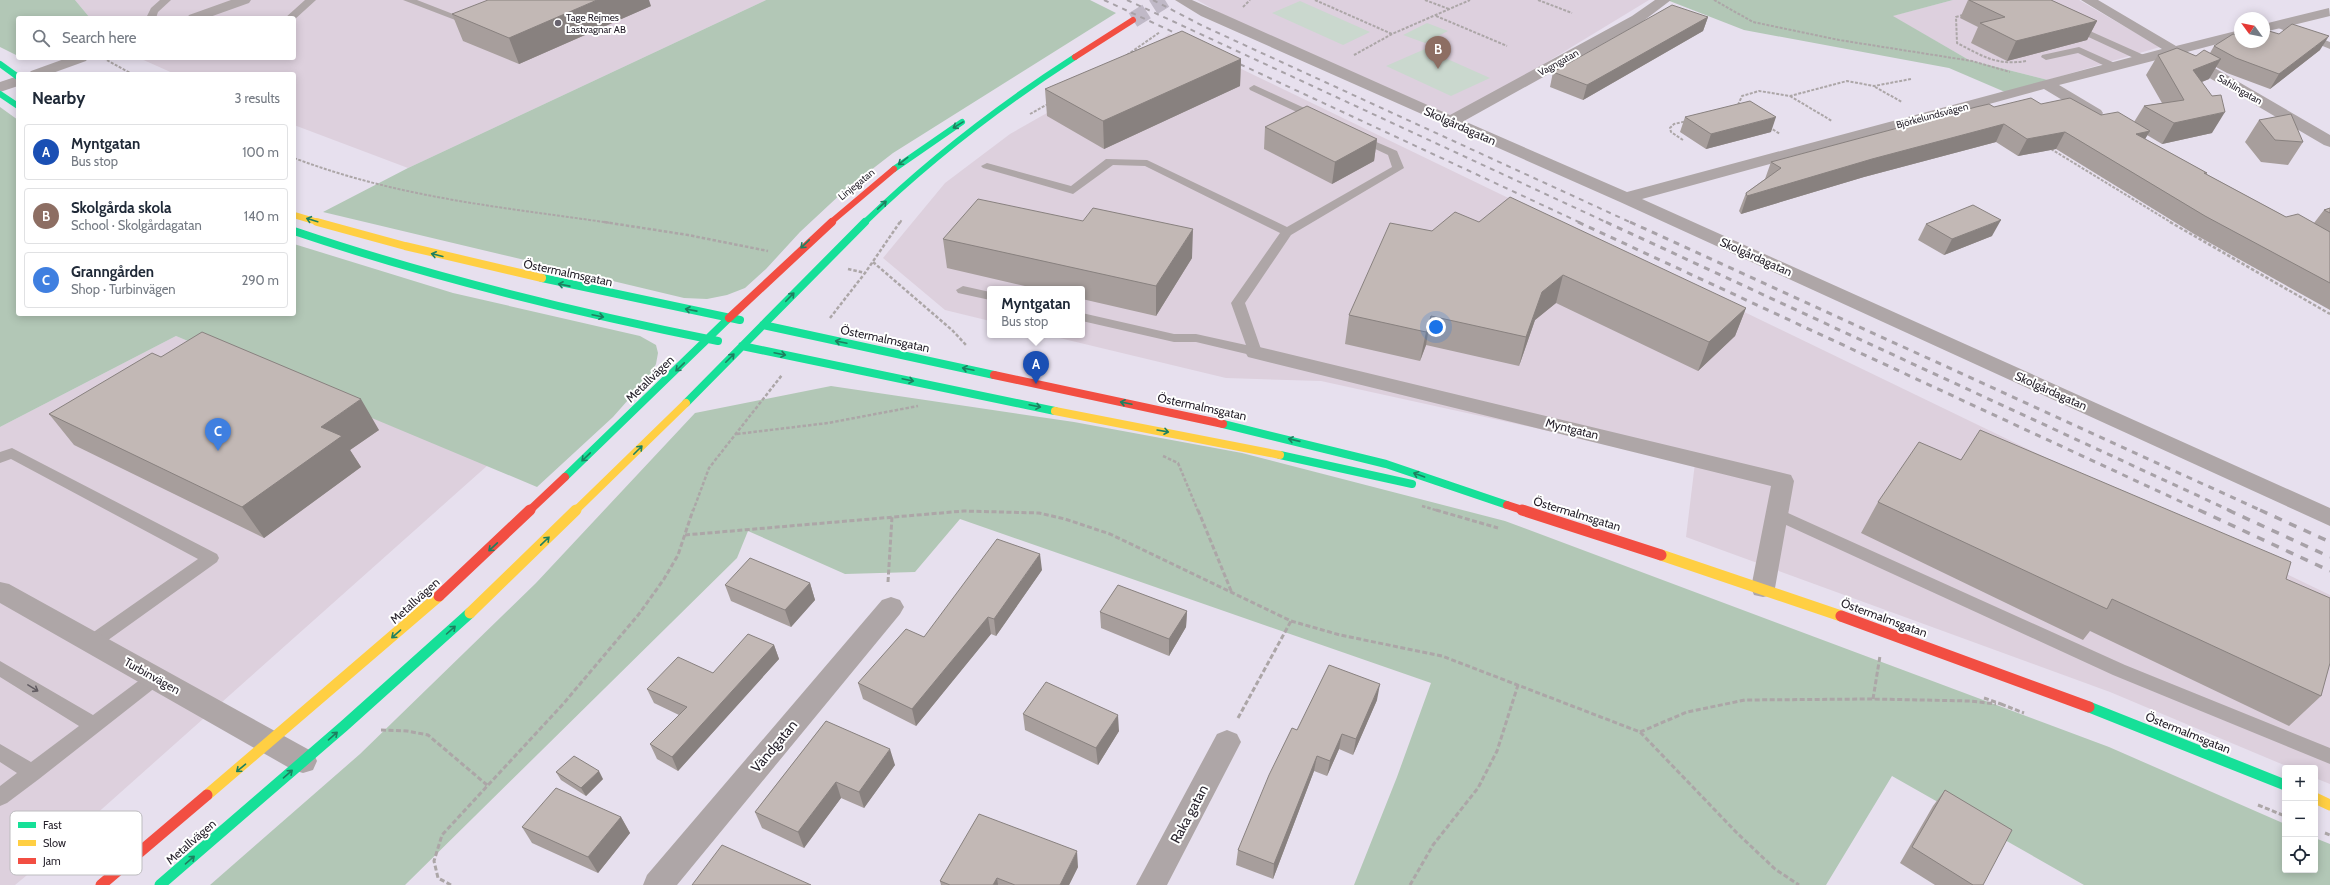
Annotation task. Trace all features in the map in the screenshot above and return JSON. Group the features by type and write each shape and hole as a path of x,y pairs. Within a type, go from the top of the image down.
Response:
{"main road":[{"name":"Linjegatan","path":"729,318 844,208 876,181 931,142 965,121 1018,94 1133,20"},
{"path":"0,64 16,76"},
{"path":"0,94 16,105"},
{"name":"Linjegatan","path":"763,325 836,250 900,188 1018,94"},
{"name":"Östermalmsgatan","path":"296,216 412,249 471,264 763,325 1336,450 1386,464 1469,493 1763,588 1882,630 2148,729 2282,784"},
{"name":"Östermalmsgatan","path":"296,232 392,265 449,282 532,302 1076,415 1243,446 1382,479 1469,493"},
{"name":"Metallvägen","path":"142,851 418,615 495,545 729,318"},
{"name":"Metallvägen","path":"160,885 353,718 529,556 763,325"},
{"path":"2318,799 2330,804"},
{"name":"Metallvägen","path":"101,885 113,875"}],"street":[{"path":"200,16 244,0"},
{"name":"Skolgårdagatan","path":"1182,0 1206,13 1626,198 2330,518"},
{"name":"Vagngatan","path":"1451,121 1637,19 1664,0"},
{"name":"Sahlingatan","path":"2088,0 2330,142"},
{"path":"2310,3 2329,12"},
{"path":"2270,27 2329,12"},
{"name":"Björkelundsvägen","path":"1626,198 2142,58 2234,35"},
{"path":"42,72 75,60"},
{"path":"0,87 16,81"},
{"path":"2046,84 2106,120"},
{"name":"Myntgatan","path":"1255,352 1783,481 1763,588"},
{"name":"Turbinvägen","path":"0,591 303,761"},
{"name":"Vändgatan","path":"658,885 891,607"},
{"name":"Raka gatan","path":"1151,885 1227,742"}],"lane":[{"path":"150,16 157,7 166,0"},
{"path":"292,16 311,0"},
{"path":"408,0 466,21"},
{"path":"2059,20 2142,58"},
{"path":"2279,25 2330,46"},
{"path":"2046,57 2079,50 2113,66"},
{"path":"1254,88 1330,124"},
{"path":"1255,352 1238,303 1287,232 1398,168 1393,153 1344,130"},
{"path":"987,166 1073,190 1110,161 1147,163 1287,232"},
{"path":"963,290 987,295"},
{"path":"1085,318 1174,338 1196,338 1255,352"},
{"path":"0,458 12,453 211,558 92,643"},
{"path":"1777,514 2120,670 2330,756"},
{"path":"0,668 94,725"},
{"path":"0,797 155,678"},
{"path":"0,752 32,773"}],"path":[{"path":"1315,0 1392,34"},
{"path":"1425,0 1449,9"},
{"path":"1353,55 1392,34 1470,0"},
{"path":"1538,0 1572,13"},
{"path":"1714,0 1753,22 1839,40 1972,61 2046,84"},
{"path":"1968,14 1956,17 1957,43 1989,58 2008,64 2046,57"},
{"path":"1435,15 1507,46"},
{"path":"1124,57 1160,32"},
{"path":"107,60 128,72"},
{"path":"1790,96 1847,81 1874,86 1912,79"},
{"path":"1738,107 1742,96 1759,91 1790,96 1856,135"},
{"path":"1029,114 1048,104"},
{"path":"1683,140 1671,132 1670,128 1674,124 1688,120"},
{"path":"1764,124 1804,150"},
{"path":"2050,149 2166,219 2330,314"},
{"path":"296,159 322,170 364,183 420,196 485,208 662,230 769,251"},
{"path":"828,321 873,262 905,215"},
{"path":"2166,219 2173,217"},
{"path":"873,262 952,330 967,347"},
{"path":"451,885 438,878 434,861 442,834 563,706 628,629 654,594 673,565 685,535 701,482 709,468 786,370"},
{"path":"736,434 796,428 885,414 925,404"},
{"path":"1161,454 1178,463 1232,593"},
{"path":"1419,505 1501,529"},
{"path":"685,535 964,511 1039,513 1064,519 1110,534 1291,622 1340,635 1442,656 1640,732 1737,833 1775,869 1799,885"},
{"path":"891,607 888,576 892,517"},
{"path":"1227,742 1243,707 1291,622"},
{"path":"1873,699 1880,657 1882,630"},
{"path":"1872,654 1880,657"},
{"path":"1410,885 1433,846 1478,788 1497,752 1518,685"},
{"path":"1640,732 1687,712 1745,700 1970,700 2001,704 2030,715"},
{"path":"353,718 377,730 407,731 428,735 488,785"},
{"path":"2256,804 2282,815"}],"shaded area":[{"path":"75,0 766,0 408,168 296,126 296,72 170,72 144,60 296,60 296,16 88,16"},
{"path":"1197,0 1649,0 1450,121 1220,13"},
{"path":"1953,0 2079,0 2160,47 2048,80 1969,60 1892,16"},
{"path":"1300,1 1370,32 1343,45 1272,13"},
{"path":"1427,23 1448,31 1425,43 1403,35"},
{"path":"1169,34 2330,595 2330,784 2318,779 2318,765 2284,765 2110,692 1686,537 1695,463 1321,381 1226,378 1059,338 1085,338 1085,286 987,286 987,320 945,310 883,258 945,183 1010,134 1077,96"},
{"path":"1425,49 1490,78 1451,96 1386,66"},
{"path":"176,336 488,465 100,811 10,811 10,875 27,875 15,885 0,885 0,427"}],"green space":[{"path":"0,0 75,0 88,16 16,16 16,55 0,47"},
{"path":"766,0 1090,0 1116,13 893,153 844,191 800,232 766,269 745,288 727,295 707,299 684,298 323,212 408,168"},
{"path":"1667,0 1953,0 1893,16 1969,60 2048,80 2005,92 1949,68 1744,30"},
{"path":"0,107 16,119 16,316 296,316 296,245 453,293 640,336 656,345 658,353 656,364 651,374 613,417 537,487 176,336 0,427"},
{"path":"831,386 1074,422 1242,453 1505,521 2109,747 2282,823 2282,873 2318,873 2318,839 2330,844 2330,885 2084,885 1892,776 1826,885 1354,885 1397,777 1431,683 960,519 915,572 845,574 748,531 737,558 405,885 210,885 360,754 536,583 695,413"}],"building":[{"path":"488,0 597,0 509,38 452,14"},
{"path":"1969,0 2051,0 2097,21 2016,41 1980,23 2005,17"},
{"path":"1672,5 1708,17 1587,85 1553,72"},
{"path":"2292,24 2329,36 2279,74 2236,58 2214,46 2233,34 2234,48 2270,48 2270,31 2279,34"},
{"path":"1182,31 1241,59 1103,121 1045,89"},
{"path":"2177,48 2196,56 2204,50 2221,59 2193,70 2212,96 2221,95 2225,112 2174,123 2144,106 2184,100 2158,55"},
{"path":"2031,98 2041,104 2070,98 2101,115 2118,112 2150,131 2136,134 2207,173 2204,173 2286,217 2298,214 2330,232 2330,283 2205,216 2065,132 2027,139 2004,124 1872,159 1747,196 1746,193 1781,168 1771,162 1976,107 1989,104 1994,107"},
{"path":"1750,101 1776,117 1711,134 1685,117"},
{"path":"1307,106 1377,139 1335,162 1265,127"},
{"path":"2291,114 2303,142 2275,140 2259,120"},
{"path":"1510,197 1746,308 1709,342 1563,275 1542,292 1526,337 1431,316 1426,332 1349,315 1390,223 1432,231 1455,212 1479,222"},
{"path":"978,199 1083,221 1093,208 1193,229 1156,286 943,239"},
{"path":"1973,205 2001,220 1952,239 1926,224"},
{"path":"2330,208 2330,213 2324,210"},
{"path":"202,332 361,399 321,427 342,436 242,507 49,414 152,353 161,357"},
{"path":"1980,430 2291,562 2286,579 2330,598 2330,663 2321,696 2112,599 2107,609 1878,502 1919,442 1961,460"},
{"path":"997,539 1040,554 994,619 988,617 912,709 858,683 906,629 924,637"},
{"path":"750,558 810,583 785,610 725,585"},
{"path":"1118,585 1187,611 1169,639 1100,612"},
{"path":"748,634 774,645 672,757 650,744 687,707 647,689 678,657 713,673"},
{"path":"1329,665 1380,684 1356,739 1342,734 1330,761 1317,756 1274,864 1238,850 1269,775 1292,728 1297,730"},
{"path":"1046,682 1118,715 1096,748 1023,714"},
{"path":"826,721 890,749 859,792 836,782 798,832 755,812"},
{"path":"574,756 599,771 581,788 556,772"},
{"path":"556,788 621,817 588,857 522,827"},
{"path":"1945,790 2012,830 1983,885 1973,885 1912,847"},
{"path":"979,814 1077,851 1060,885 1015,885 997,878 993,885 950,885 940,881"},
{"path":"722,845 811,885 692,885"}],"tunnel":[{"path":"1133,20 1165,0"}],"railway":[{"path":"1104,0 1186,38"},
{"path":"1127,0 1608,223"},
{"path":"1153,0 1203,26 1632,223"},
{"path":"1231,60 1581,223"},
{"path":"1578,222 2201,511"},
{"path":"1606,222 2231,511"},
{"path":"1630,222 2262,511"},
{"path":"2199,510 2330,571"},
{"path":"2228,510 2330,557"},
{"path":"2260,510 2330,542"}],"traffic: fast":[{"path":"763,325 854,233 901,188 949,146 1026,89 1075,57"},
{"path":"0,64 16,76"},
{"path":"0,94 16,105"},
{"path":"894,169 962,122"},
{"path":"296,232 398,265 504,294 718,341"},
{"path":"542,278 740,320"},
{"path":"565,477 729,318"},
{"path":"763,325 994,375"},
{"path":"686,403 763,325"},
{"path":"742,346 1055,411"},
{"path":"1223,424 1386,464 1507,505"},
{"path":"1280,455 1412,484"},
{"path":"160,885 344,726 470,613"},
{"path":"2089,707 2282,784"}],"traffic: slow":[{"path":"296,216 405,246 542,278"},
{"path":"470,613 686,403"},
{"path":"1055,411 1280,455"},
{"path":"1661,555 1841,616"},
{"path":"207,795 439,596"},
{"path":"2318,799 2330,805"}],"traffic: jam":[{"path":"1075,57 1133,20"},
{"path":"729,318 812,238 894,169"},
{"path":"994,375 1223,424"},
{"path":"439,596 565,477"},
{"path":"1507,505 1661,555"},
{"path":"1841,616 2089,707"},
{"path":"142,850 207,795"},
{"path":"101,885 113,875"}],"place":[{"name":"Tage Rejmes Lastvagnar AB","path":"558,23"},
{"name":"Skolgårda skola","path":"1438,69"},
{"name":"Myntgatan","path":"1036,384"},
{"name":"Granngården","path":"218,451"}]}
